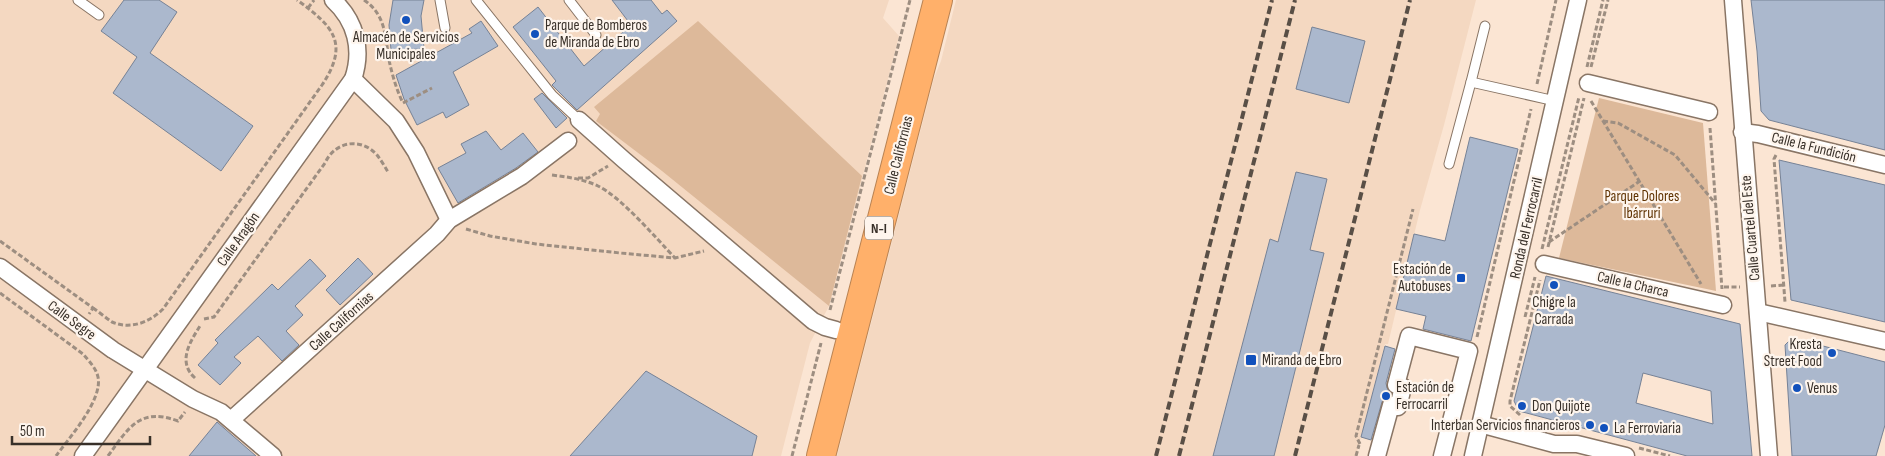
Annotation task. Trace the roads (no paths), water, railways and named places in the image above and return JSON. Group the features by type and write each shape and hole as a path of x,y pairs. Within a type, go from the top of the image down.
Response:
{"highway":[{"name":"Calle Californias","path":"805,456 922,0"},
{"name":"Calle Californias","path":"820,456 838,331 938,0"}],"street":[{"name":"Calle Aragón","path":"83,456 353,79 357,63 357,40 352,25 345,13 333,0"},
{"name":"Ronda del Ferrocarril","path":"1473,456 1578,0"},
{"name":"Calle Cuartel del Este","path":"1733,0 1769,456"},
{"path":"353,79 396,121 416,152 450,219"},
{"path":"1584,84 1709,112"},
{"path":"579,120 813,321 838,331"},
{"name":"Calle la Fundición","path":"1742,132 1758,134 1885,165"},
{"name":"Calle Californias","path":"231,420 437,234 450,219 522,176 568,141"},
{"name":"Calle la Charca","path":"1540,263 1723,305"},
{"name":"Calle Segre","path":"0,267 113,350 145,369"},
{"path":"1758,312 1885,341"},
{"path":"1377,456 1391,405 1398,407 1403,387 1396,385 1409,336 1469,351 1442,456"},
{"path":"145,369 194,399 221,412 273,456"},
{"path":"1480,424 1557,450 1566,442 1626,456"}],"lane":[{"path":"78,0 99,15"},
{"path":"440,0 445,28"},
{"path":"476,0 552,95 579,120"},
{"path":"569,0 596,35"},
{"path":"1449,164 1485,26"},
{"path":"1471,82 1554,102"}],"railway":[{"path":"1156,456 1272,0"},
{"path":"1179,456 1295,0"},
{"path":"1295,456 1410,0"}],"place":[{"name":"Almacén de Servicios Municipales","path":"406,20"},
{"name":"Parque de Bomberos de Miranda de Ebro","path":"535,34"},
{"name":"Estación de Autobuses","path":"1461,278"},
{"name":"Chigre la Carrada","path":"1554,285"},
{"name":"Kresta Street Food","path":"1832,353"},
{"name":"Miranda de Ebro","path":"1251,360"},
{"name":"Venus","path":"1797,388"},
{"name":"Estación de Ferrocarril","path":"1386,396"},
{"name":"Don Quijote","path":"1522,406"},
{"name":"Interban Servicios financieros","path":"1590,425"},
{"name":"La Ferroviaria","path":"1604,428"}],"park label":[{"name":"Parque Dolores Ibárruri","path":"1642,204"}]}
